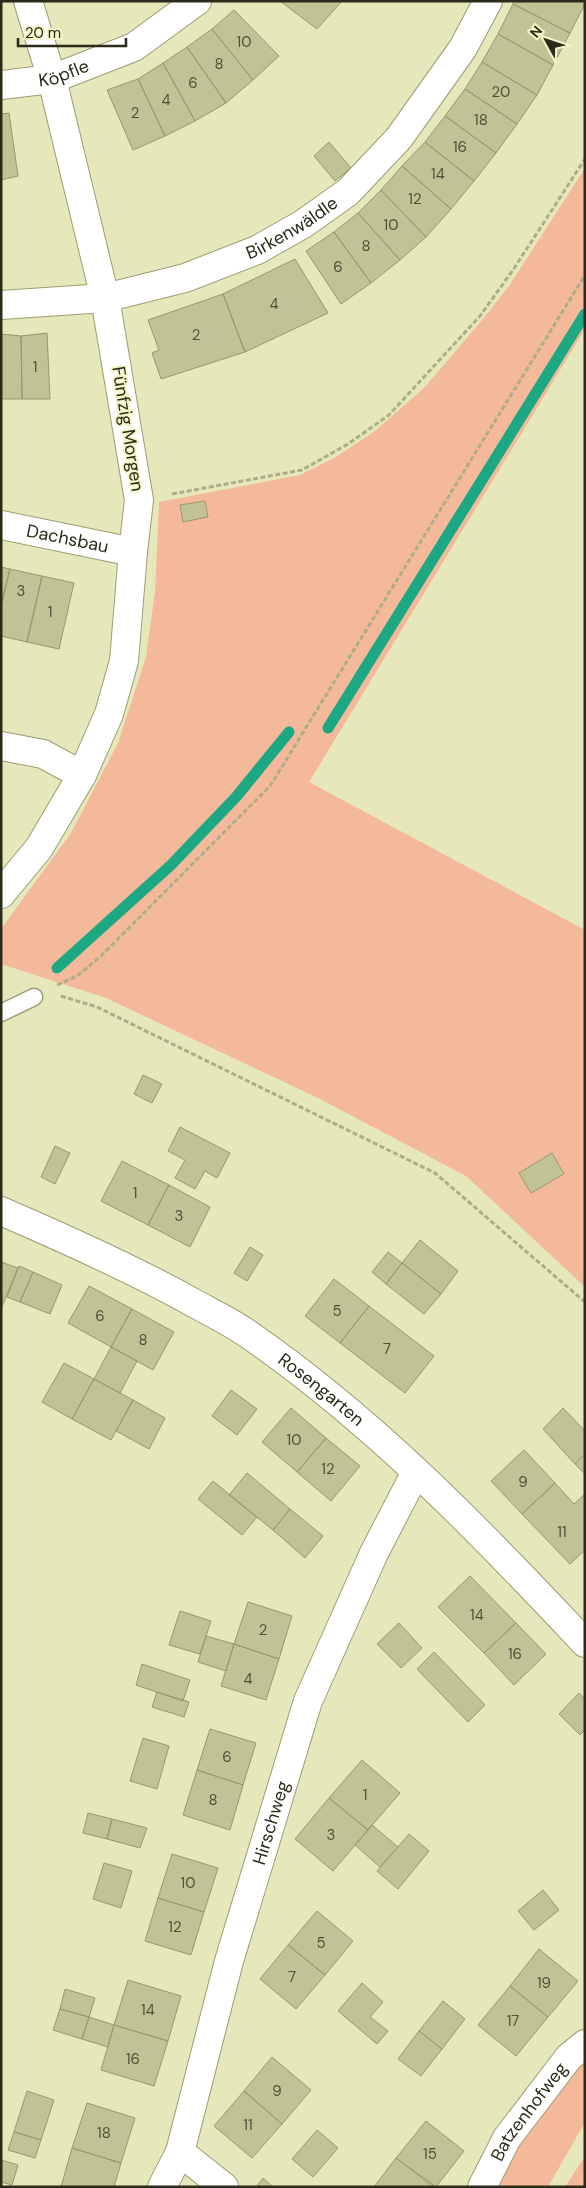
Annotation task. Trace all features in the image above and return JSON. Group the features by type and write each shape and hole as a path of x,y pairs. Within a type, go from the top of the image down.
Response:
{"street":[{"name":"Fünfzig Morgen","path":"1,894 39,848 82,775 109,714 124,661 139,500 105,298 52,79 28,1"},
{"name":"Köpfle","path":"1,85 52,79 134,47 197,1"},
{"name":"Birkenwäldle","path":"1,305 105,298 185,278 257,250 302,224 348,192 399,138 463,48 488,1"},
{"name":"Dachsbau","path":"1,525 133,552"},
{"path":"1,746 43,754 82,775"},
{"name":"Rosengarten","path":"1,1211 148,1278 244,1331 322,1389 416,1472 486,1538 585,1643"},
{"name":"Hirschweg","path":"162,2187 180,2152 229,1961 308,1701 374,1553 416,1472"},
{"name":"Batzenhofweg","path":"482,2187 507,2138 568,2057 585,2044"},
{"path":"180,2152 224,2187"}],"lane":[{"path":"1,1013 39,994"}],"path":[{"path":"139,500 302,470 348,444 389,415 480,316 513,270 585,159"},
{"path":"39,994 76,976 101,956 270,786 585,275"},
{"path":"39,994 97,1007 435,1173 585,1302"}],"shaded area":[{"path":"585,168 585,329 309,782 585,930 585,1287 466,1176 318,1098 106,998 1,964 1,929 71,833 118,743 146,657 155,592 159,502 300,475 336,457 375,431 425,387 483,319 509,286"},
{"path":"585,2060 585,2122 548,2187 494,2187 513,2147 559,2085"},
{"path":"585,2156 585,2187 565,2187"}],"building":[{"path":"280,1 342,1 317,29"},
{"path":"514,1 585,1 585,4 570,33 513,4"},
{"path":"513,4 570,33 553,65 498,34"},
{"path":"234,10 279,56 253,80 212,29"},
{"path":"212,29 253,80 226,103 187,47"},
{"path":"498,34 553,65 537,95 482,62"},
{"path":"187,47 226,103 195,121 163,63"},
{"path":"482,62 537,95 517,124 465,89"},
{"path":"163,63 195,121 165,136 138,79"},
{"path":"138,79 165,136 133,150 107,90"},
{"path":"465,89 517,124 496,153 445,116"},
{"path":"9,113 18,176 1,180 1,114"},
{"path":"445,116 496,153 474,181 425,142"},
{"path":"329,142 351,168 335,181 314,156"},
{"path":"425,142 474,181 451,209 402,166"},
{"path":"402,166 451,209 426,237 381,190"},
{"path":"381,190 426,237 400,260 358,213"},
{"path":"358,213 400,260 371,283 334,232"},
{"path":"334,232 371,283 341,304 306,251"},
{"path":"295,259 328,313 245,352 223,294"},
{"path":"223,294 245,352 161,379 152,353 159,350 148,320"},
{"path":"47,333 50,399 22,399 21,336"},
{"path":"1,334 21,336 22,399 1,399"},
{"path":"205,501 208,517 183,522 180,505"},
{"path":"1,567 10,569 1,606"},
{"path":"10,569 42,576 27,642 1,636 1,606"},
{"path":"42,576 74,583 59,649 27,642"},
{"path":"143,1075 162,1084 152,1103 134,1094"},
{"path":"180,1127 230,1153 217,1178 205,1171 195,1189 175,1178 185,1160 168,1151"},
{"path":"55,1146 70,1153 55,1184 41,1177"},
{"path":"552,1153 564,1174 531,1193 519,1173"},
{"path":"122,1161 169,1185 148,1225 101,1201"},
{"path":"169,1185 210,1207 190,1247 148,1225"},
{"path":"420,1240 458,1271 441,1294 402,1263"},
{"path":"250,1247 263,1255 247,1281 234,1273"},
{"path":"388,1252 402,1263 386,1284 372,1272"},
{"path":"1,1262 18,1268 1,1309"},
{"path":"402,1263 441,1294 424,1314 386,1284"},
{"path":"19,1266 33,1272 20,1302 7,1297"},
{"path":"33,1272 62,1285 50,1314 20,1302"},
{"path":"334,1279 369,1306 340,1343 305,1316"},
{"path":"89,1286 132,1309 111,1347 68,1323"},
{"path":"369,1306 434,1356 405,1393 340,1343"},
{"path":"132,1309 174,1332 153,1370 111,1347"},
{"path":"111,1347 137,1361 120,1393 94,1379"},
{"path":"64,1363 94,1379 72,1419 42,1402"},
{"path":"94,1379 133,1400 111,1440 72,1419"},
{"path":"231,1390 257,1409 237,1435 212,1416"},
{"path":"133,1400 165,1418 149,1449 116,1431"},
{"path":"291,1408 326,1438 297,1472 262,1442"},
{"path":"563,1408 585,1431 585,1454 575,1464 543,1429"},
{"path":"326,1438 360,1466 331,1501 297,1472"},
{"path":"524,1450 555,1483 522,1514 491,1481"},
{"path":"585,1454 585,1474 575,1464"},
{"path":"247,1473 290,1509 273,1530 229,1495"},
{"path":"213,1481 257,1517 242,1535 198,1499"},
{"path":"555,1483 574,1504 585,1494 585,1550 570,1564 522,1514"},
{"path":"290,1509 323,1536 305,1558 273,1530"},
{"path":"470,1576 516,1623 484,1653 438,1607"},
{"path":"248,1602 292,1616 279,1659 234,1644"},
{"path":"180,1611 211,1621 200,1654 169,1645"},
{"path":"399,1623 422,1648 401,1668 377,1644"},
{"path":"516,1623 546,1654 514,1685 484,1653"},
{"path":"206,1636 234,1644 226,1671 198,1662"},
{"path":"234,1644 279,1659 266,1700 221,1686"},
{"path":"434,1652 485,1705 468,1722 417,1669"},
{"path":"142,1664 190,1680 183,1701 136,1685"},
{"path":"157,1692 189,1702 184,1717 152,1707"},
{"path":"579,1693 585,1699 585,1730 580,1735 559,1714"},
{"path":"210,1729 256,1743 243,1785 197,1770"},
{"path":"143,1738 169,1746 157,1789 130,1781"},
{"path":"362,1760 400,1793 368,1830 329,1798"},
{"path":"197,1770 243,1785 230,1830 183,1815"},
{"path":"329,1798 368,1830 333,1871 295,1839"},
{"path":"88,1813 112,1819 107,1839 83,1833"},
{"path":"112,1819 147,1828 140,1848 107,1839"},
{"path":"372,1825 398,1847 380,1867 355,1845"},
{"path":"409,1834 429,1851 398,1889 377,1871"},
{"path":"172,1854 218,1868 204,1912 158,1898"},
{"path":"104,1863 132,1871 121,1908 93,1899"},
{"path":"543,1890 559,1910 534,1930 518,1911"},
{"path":"158,1898 204,1912 191,1955 145,1941"},
{"path":"317,1911 353,1941 325,1975 288,1945"},
{"path":"288,1945 325,1975 296,2009 260,1979"},
{"path":"539,1949 578,1981 548,2017 510,1986"},
{"path":"128,1980 181,1996 168,2041 114,2025"},
{"path":"362,1983 383,2002 370,2017 388,2031 377,2044 338,2011"},
{"path":"510,1986 548,2017 516,2056 478,2025"},
{"path":"65,1989 95,1998 89,2017 60,2009"},
{"path":"443,2001 465,2019 442,2049 419,2031"},
{"path":"60,2009 89,2017 82,2039 53,2030"},
{"path":"89,2017 114,2025 108,2047 82,2039"},
{"path":"114,2025 168,2041 154,2086 101,2070"},
{"path":"419,2031 442,2049 421,2076 398,2059"},
{"path":"272,2057 311,2090 282,2124 244,2091"},
{"path":"27,2091 54,2100 41,2140 14,2132"},
{"path":"244,2091 282,2124 252,2158 214,2126"},
{"path":"87,2103 135,2118 121,2163 72,2148"},
{"path":"426,2121 464,2151 436,2187 396,2158"},
{"path":"317,2130 338,2148 313,2177 292,2159"},
{"path":"14,2132 41,2140 35,2158 8,2150"},
{"path":"72,2148 121,2163 114,2187 61,2187"},
{"path":"396,2158 434,2187 374,2187"},
{"path":"1,2160 18,2165 12,2185 1,2182"},
{"path":"263,2178 273,2187 256,2187"}],"waterway":[{"path":"328,728 585,314"},
{"path":"57,968 171,865 236,797 289,732"}]}
